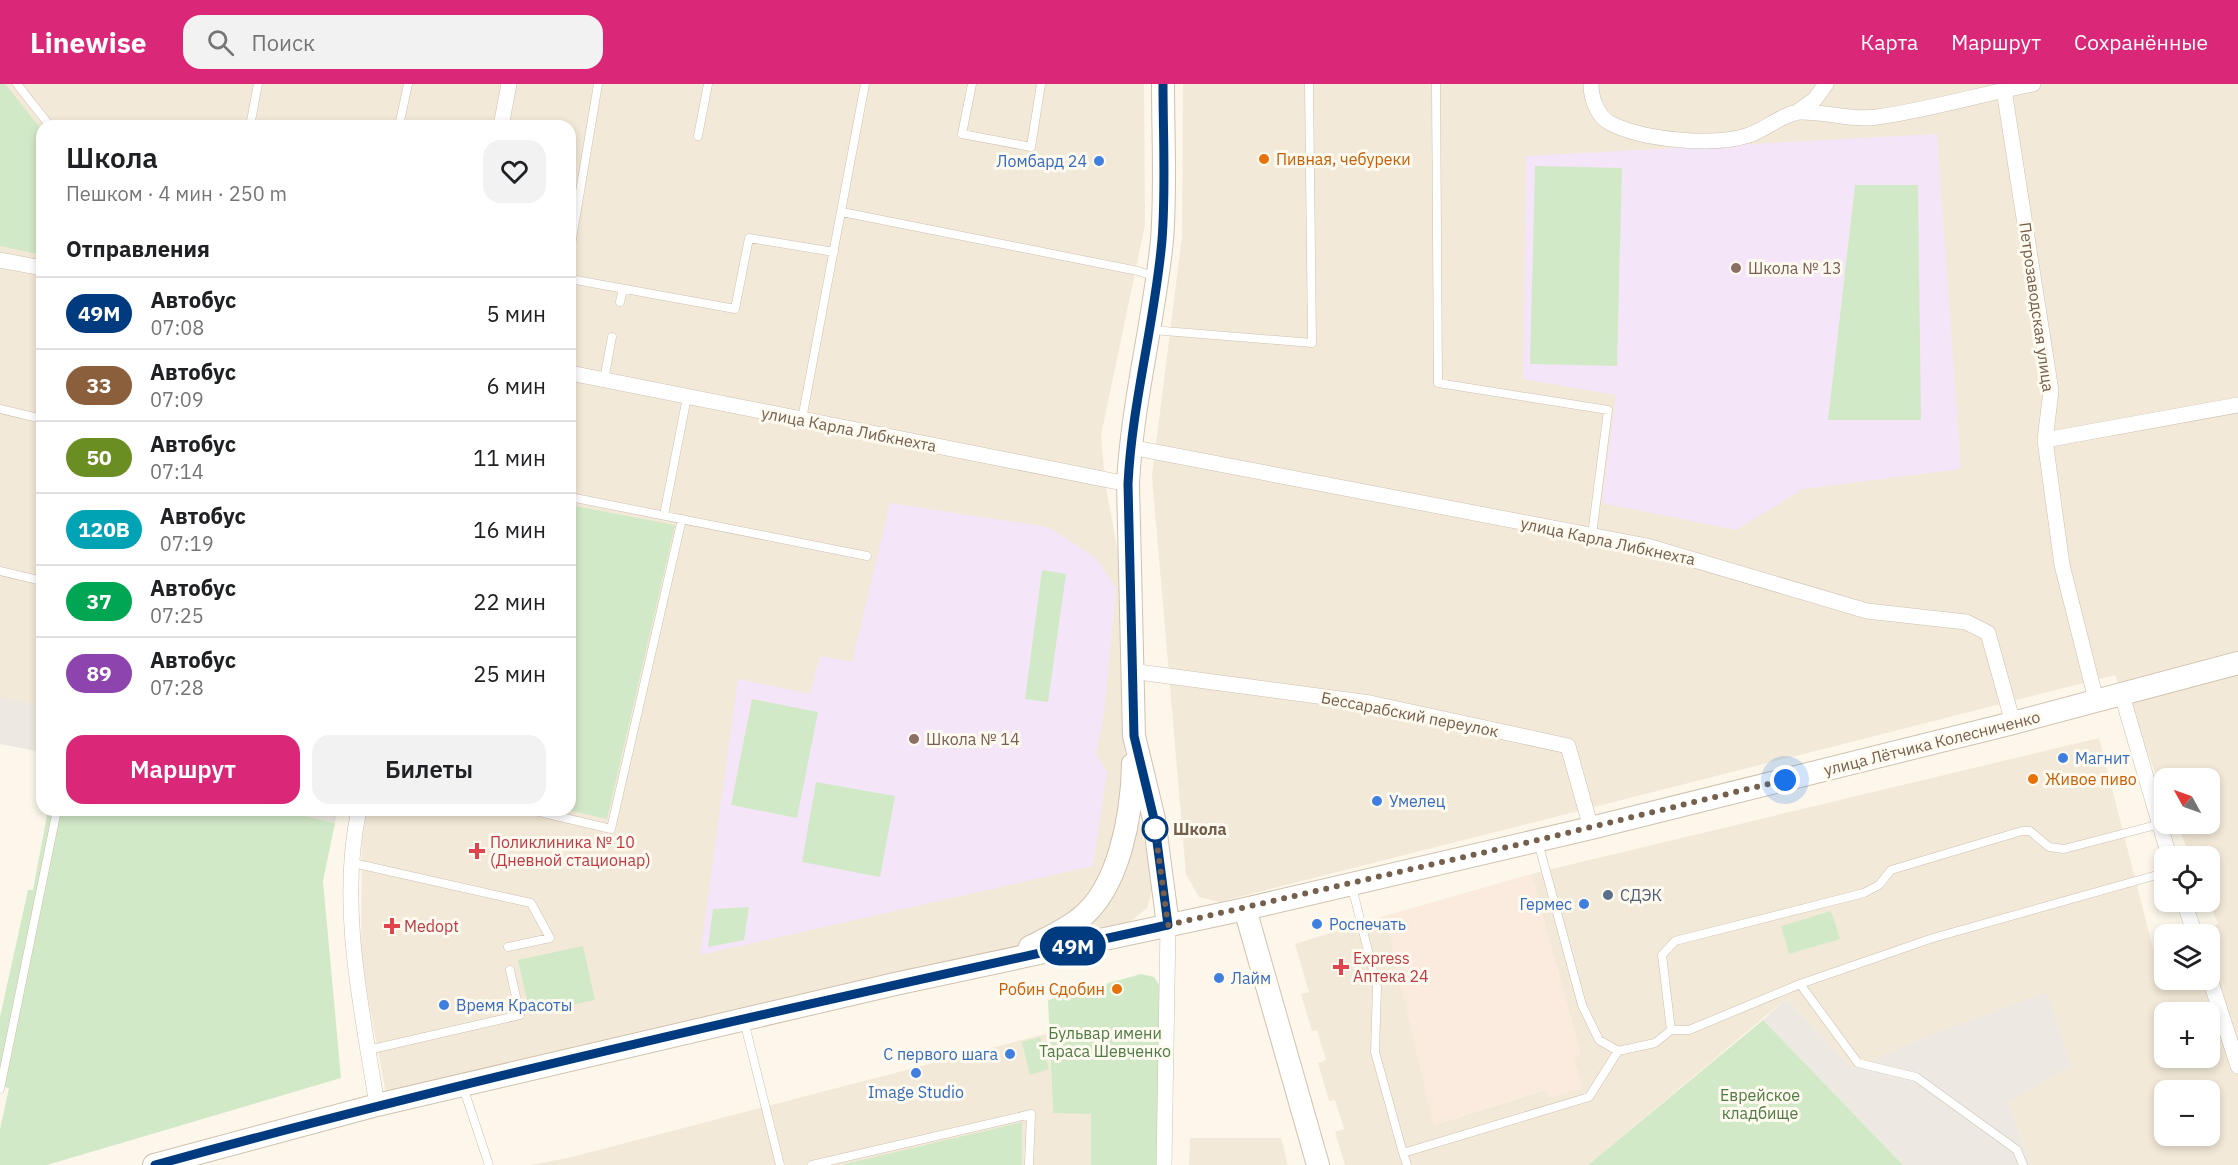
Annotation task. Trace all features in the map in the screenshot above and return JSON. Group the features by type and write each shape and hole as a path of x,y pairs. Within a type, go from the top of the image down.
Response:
{"street":[{"path":"502,120 509,84"},
{"path":"1005,960 1080,919 1101,893 1127,833 1133,790 1134,736 1128,484 1130,447 1151,330 1162,238 1163,84"},
{"path":"1591,84 1591,95 1598,111 1609,123 1643,133 1680,140 1717,140 1749,136 1797,112 1815,99 1826,84"},
{"path":"1797,112 1874,118 2033,84"},
{"name":"Петрозаводская улица","path":"2004,90 2051,391 2045,440 2062,565 2096,700"},
{"path":"0,260 36,267"},
{"name":"улица Карла Либкнехта","path":"576,374 1128,484"},
{"path":"2045,440 2238,405"},
{"name":"улица Карла Либкнехта","path":"1130,447 1647,546 1867,611 1966,622 1988,633 2013,723"},
{"name":"улица Лётчика Колесниченко","path":"166,1163 377,1105 1005,960 1245,909 1591,828 2013,723 2238,663"},
{"name":"Бессарабский переулок","path":"1131,671 1370,703 1568,746 1591,828"},
{"path":"2122,695 2154,804"},
{"path":"1134,736 1154,819 1168,925 1164,1165"},
{"path":"358,816 353,836 353,959 377,1105"},
{"path":"1245,909 1318,1165"},
{"path":"2214,990 2238,1066"}],"lane":[{"path":"17,84 45,120"},
{"path":"251,120 258,84"},
{"path":"400,120 408,84"},
{"path":"576,215 598,84"},
{"path":"698,136 708,84"},
{"path":"802,419 865,84"},
{"path":"972,84 962,134 1030,147 1041,84"},
{"path":"1151,330 1312,343 1309,84"},
{"path":"1436,84 1438,383 1608,410 1592,535"},
{"path":"842,212 1138,271 1157,278"},
{"path":"576,280 735,309 749,238 834,252"},
{"path":"620,302 622,289"},
{"path":"603,380 612,337"},
{"path":"664,515 687,397"},
{"path":"0,409 36,417"},
{"path":"576,498 867,556"},
{"path":"556,816 611,829 682,519"},
{"path":"0,571 36,580"},
{"path":"0,1089 56,816"},
{"path":"1671,1030 1662,955 1675,941 1864,893 1879,885 1891,870 2022,831 2030,831 2049,847 2064,849 2154,826"},
{"path":"1538,840 1582,1005 1599,1040 1618,1051 1655,1044 1671,1030 1689,1030 1800,984 1933,938 2154,876"},
{"path":"353,862 531,903 550,938 508,947"},
{"path":"1351,883 1377,987 1376,1052 1407,1165"},
{"path":"368,1050 520,1015 510,970"},
{"path":"1800,984 1858,1063 1916,1077 2017,1150 2023,1165"},
{"path":"744,1021 780,1165"},
{"path":"1403,1153 1589,1097 1618,1051"},
{"path":"463,1085 489,1165"},
{"path":"812,1165 1031,1114 1029,1165"}],"shaded area":[{"path":"0,84 1144,84 1145,225 1101,435 1105,481 1122,575 1125,759 1154,884 1147,908 1127,924 386,1094 361,960 362,838 366,816 576,816 576,120 36,120 36,713 0,704"},
{"path":"1183,84 2238,84 2238,1165 2031,1165 2008,1102 1920,1039 1853,1069 1786,999 1588,1165 1345,1165 1335,1132 1344,1129 1335,1100 1329,1101 1318,1063 1326,1060 1317,1030 1312,1031 1301,994 1309,992 1295,944 1385,916 1434,1125 1547,1089 1549,1097 1574,1057 1581,1055 1531,874 2099,738 2154,952 2154,990 2220,990 2220,924 2213,912 2220,912 2220,846 2186,846 2181,834 2220,834 2220,768 2154,770 2115,675 1219,902 1199,897 1186,874 1152,476 1182,236"},
{"name":"Школа № 13","path":"1937,134 1961,469 1803,489 1736,530 1602,503 1616,395 1523,379 1526,156"},
{"name":"Школа № 14","path":"890,503 1048,527 1096,558 1116,588 1104,714 1096,754 1107,772 1093,866 700,955 738,679 810,694 820,656 852,662"},
{"path":"0,697 36,705 36,751 0,744"},
{"path":"305,816 337,816 335,823"},
{"path":"1531,874 1581,1055 1574,1058 1583,1088 1549,1098 1546,1089 1433,1125 1385,916"},
{"path":"2047,992 2071,1066 2008,1102 2031,1165 1903,1165 1763,1020 1786,999 1853,1069 1920,1039"},
{"path":"1049,1033 1053,1113 1092,1113 1091,1165 530,1165 568,1158"},
{"path":"1190,1138 1281,1138 1288,1165 1189,1165"}],"green space":[{"path":"0,84 5,84 36,123 36,254 0,246"},
{"path":"1535,166 1622,168 1617,366 1530,364"},
{"path":"1855,185 1918,185 1921,420 1828,420"},
{"path":"576,506 675,525 607,819 576,812"},
{"path":"1042,570 1066,574 1048,702 1025,699"},
{"path":"752,699 818,712 797,818 731,805"},
{"path":"816,782 895,796 880,877 802,862"},
{"path":"47,816 305,816 335,823 323,881 341,1078 47,1165 0,1165 0,1129 9,1088 0,1086 0,1017 28,890 33,890"},
{"path":"749,907 744,940 708,947 713,909"},
{"path":"1831,911 1840,939 1789,954 1781,926"},
{"path":"583,946 595,1000 530,1014 518,960"},
{"name":"Бульвар имени Тараса Шевченко","path":"1141,974 1154,977 1162,989 1157,1165 1091,1165 1091,1114 1053,1113 1048,1000"},
{"name":"Еврейское кладбище","path":"1763,1020 1903,1165 1588,1165"},
{"path":"1040,1037 1049,1069 1030,1075 1022,1042"},
{"path":"1022,1122 1022,1165 841,1165"}],"bus line":[{"name":"49М","path":"155,1165 377,1105 895,984 1168,925 1154,819 1134,736 1128,484 1130,447 1151,330 1162,238 1163,84"}],"place":[{"name":"Пивная, чебуреки","path":"1264,159"},
{"name":"Ломбард 24","path":"1099,161"},
{"name":"Школа № 13","path":"1736,268"},
{"name":"Школа № 14","path":"914,739"},
{"name":"Магнит","path":"2063,758"},
{"name":"Живое пиво","path":"2033,779"},
{"name":"Умелец","path":"1377,801"},
{"name":"Школа","path":"1155,829"},
{"name":"Поликлиника № 10 (Дневной стационар)","path":"477,851"},
{"name":"СДЭК","path":"1608,895"},
{"name":"Гермес","path":"1584,904"},
{"name":"Роспечать","path":"1317,924"},
{"name":"Medopt","path":"392,926"},
{"name":"Express Аптека 24","path":"1341,967"},
{"name":"Лайм","path":"1219,978"},
{"name":"Робин Сдобин","path":"1117,989"},
{"name":"Время Красоты","path":"444,1005"},
{"name":"С первого шага","path":"1010,1054"},
{"name":"Image Studio","path":"916,1073"}],"route":[{"path":"1155,829 1168,925 1245,909 1785,780"}]}
